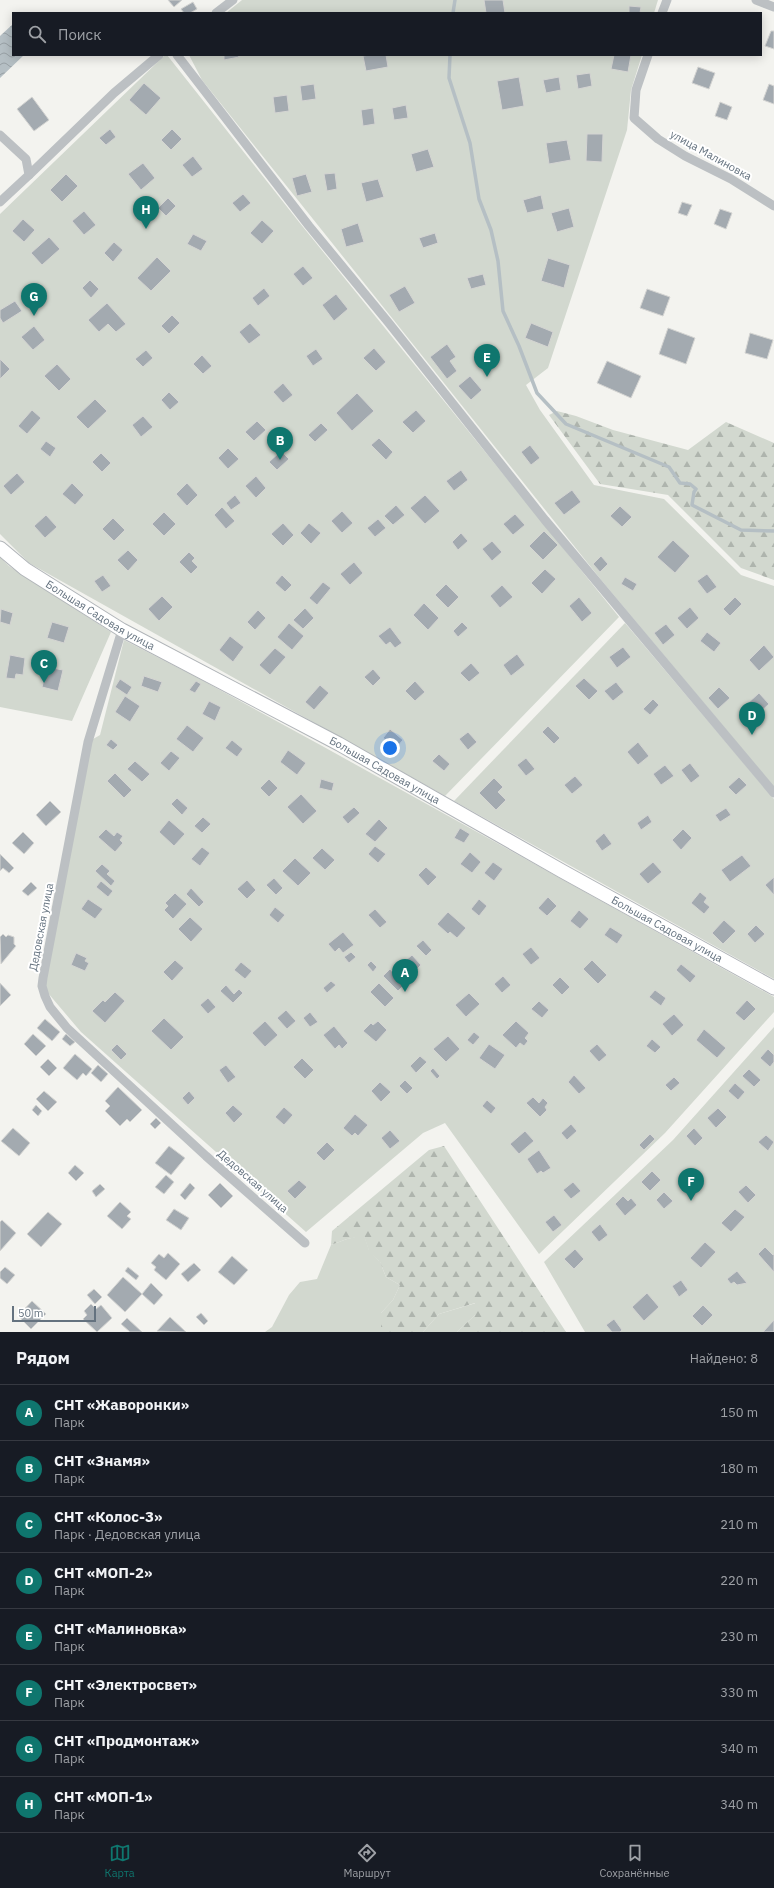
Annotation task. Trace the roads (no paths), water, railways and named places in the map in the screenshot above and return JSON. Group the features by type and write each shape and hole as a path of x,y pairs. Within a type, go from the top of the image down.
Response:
{"street":[{"path":"662,12 667,0"},
{"path":"756,0 774,7"},
{"path":"217,12 230,1"},
{"path":"0,202 30,175 114,93 158,56"},
{"path":"178,56 309,226 388,322 545,520 774,793"},
{"name":"улица Малиновка","path":"648,56 636,90 634,118 658,139 685,156 730,179 774,206"},
{"path":"0,135 26,159 30,175"},
{"name":"Большая Садовая улица","path":"0,548 25,569 122,630 339,744 552,865 774,988"},
{"name":"Дедовская улица","path":"122,630 88,742 42,986 45,996 58,1018 206,1156 305,1243"}],"water":[{"path":"12,25 12,56 23,56 0,78 0,36"}],"waterway":[{"path":"453,12 455,0"},
{"path":"450,56 449,78 470,143 479,199 491,230 498,261 503,311 519,346 537,393 566,424 669,467 680,483 690,484 696,489 694,492 692,505 741,530 774,531"}],"place":[{"name":"СНТ «МОП-1»","path":"146,229"},
{"name":"СНТ «Продмонтаж»","path":"34,316"},
{"name":"СНТ «Малиновка»","path":"487,377"},
{"name":"СНТ «Знамя»","path":"280,460"},
{"name":"СНТ «Колос-3»","path":"44,683"},
{"name":"СНТ «МОП-2»","path":"752,735"},
{"name":"СНТ «Жаворонки»","path":"405,992"},
{"name":"СНТ «Электросвет»","path":"691,1201"}]}
